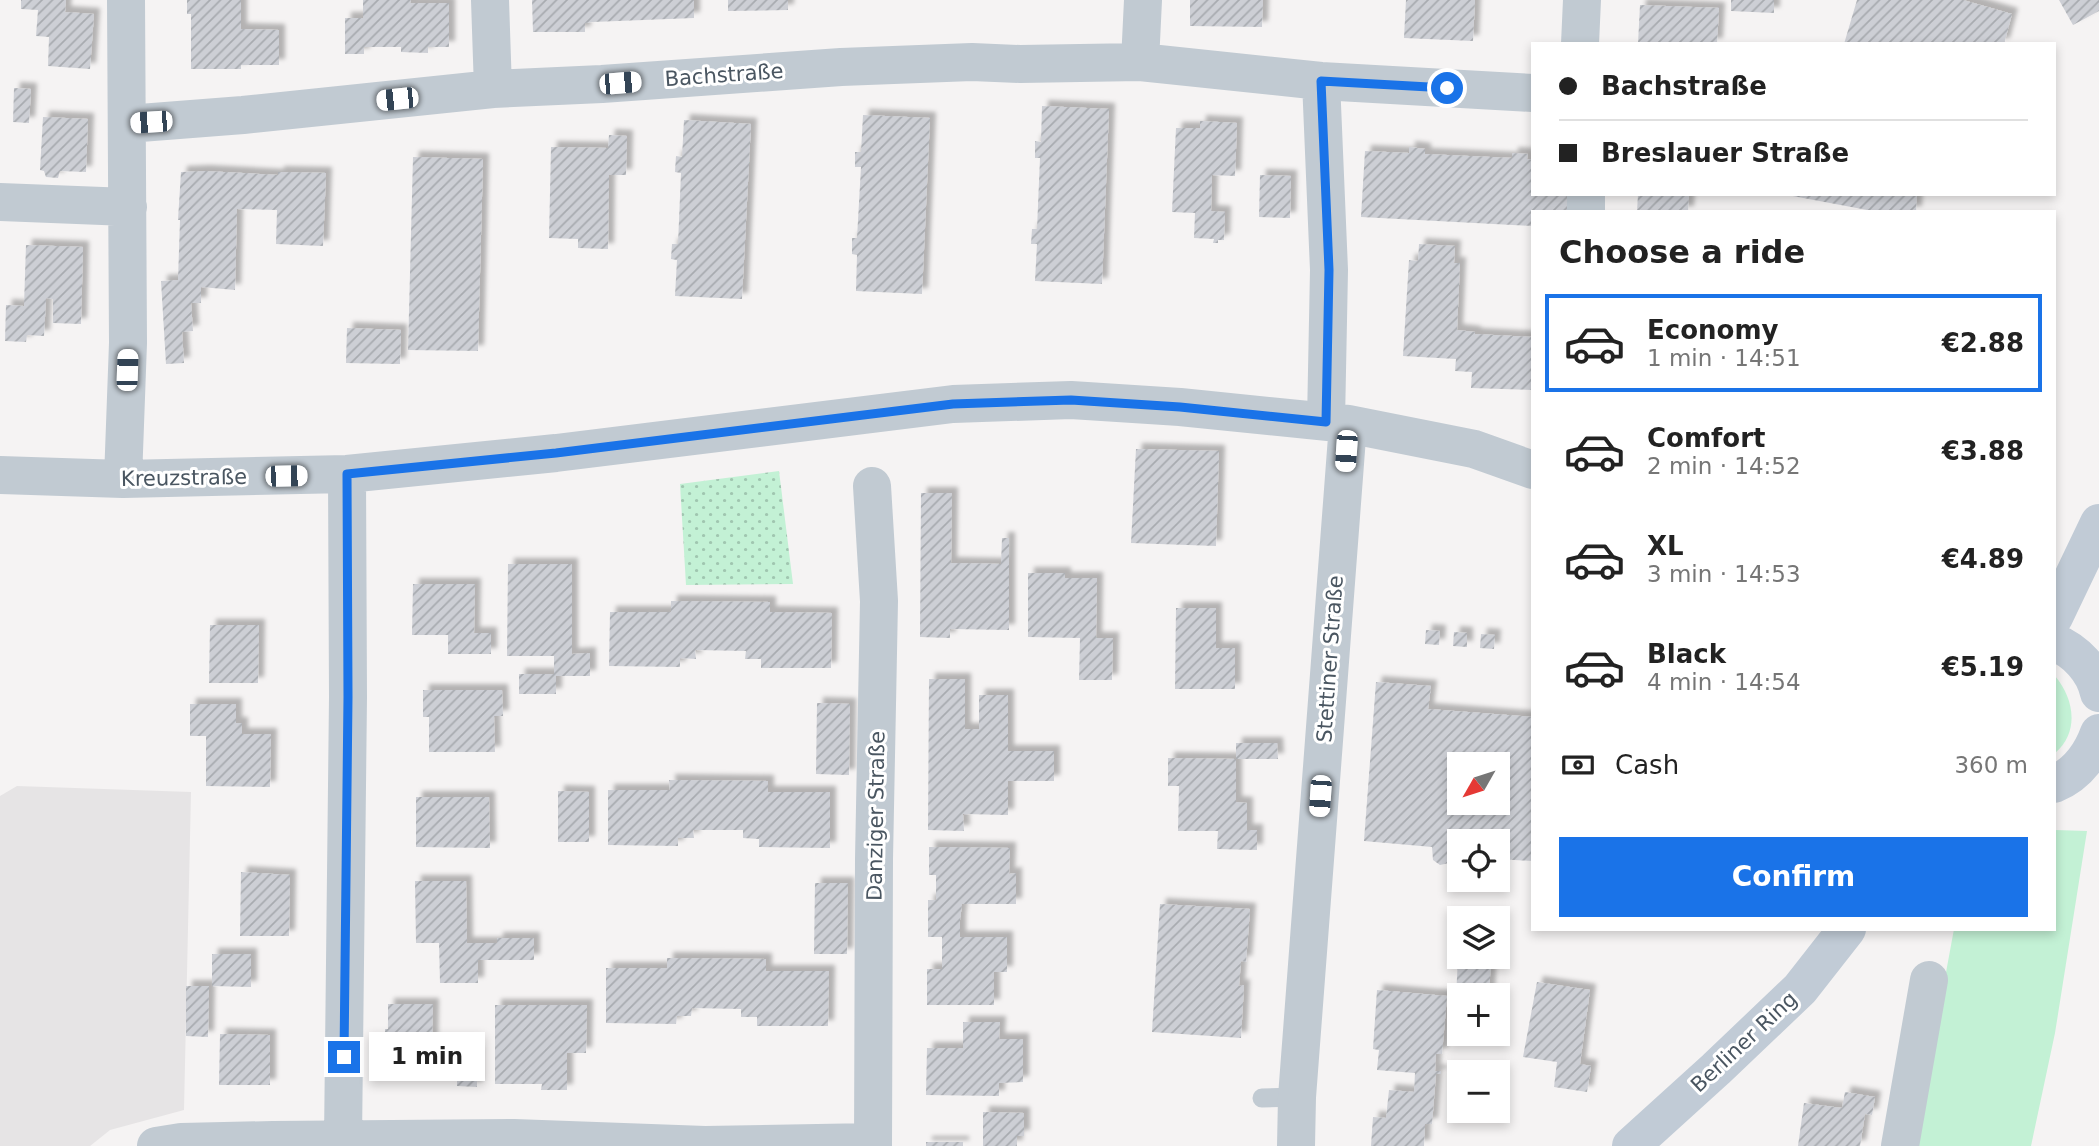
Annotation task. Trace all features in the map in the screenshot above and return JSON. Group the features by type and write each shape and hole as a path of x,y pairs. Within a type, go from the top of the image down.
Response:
{"main road":[{"path":"2056,613 2099,523"},
{"path":"2056,643 2084,663 2099,693"},
{"path":"2056,782 2078,769 2097,746"},
{"name":"Berliner Ring","path":"1630,1146 1717,1069 1800,989 1845,931"}],"street":[{"path":"123,479 128,343 126,0"},
{"path":"490,0 492,89"},
{"path":"1140,62 1143,0"},
{"path":"1580,42 1582,0"},
{"name":"Bachstraße","path":"127,124 243,115 492,89 972,61 1020,64 1140,62 1321,81 1531,93"},
{"path":"1321,81 1337,423"},
{"path":"0,202 128,207"},
{"name":"Kreuzstraße","path":"0,475 123,479 347,474 556,453 953,404 1071,400 1180,407 1337,423 1474,449 1531,469"},
{"name":"Stettiner Straße","path":"1296,1146 1280,1098 1337,423"},
{"path":"343,1140 348,697 347,474"},
{"name":"Danziger Straße","path":"872,486 879,601 873,1144"},
{"path":"1900,1146 1928,980"},
{"path":"156,1146 193,1142 514,1138 705,1145 873,1144"}],"shaded area":[{"path":"17,786 191,792 184,1110 110,1130 90,1146 0,1146 0,796"}],"green space":[{"path":"779,471 793,584 686,585 680,484"},
{"path":"2056,678 2067,694 2072,715 2063,745 2056,752"},
{"path":"2056,830 2087,831 2055,1033 2031,1146 1914,1146 1954,931 2056,931"}],"building":[{"path":"21,0 66,0 65,12 94,14 90,69 48,66 49,37 36,36 38,10 21,9"},
{"path":"187,0 241,0 241,29 279,30 279,65 241,65 241,69 191,69 191,14 187,14"},
{"path":"363,0 449,3 449,47 428,47 428,53 401,52 401,47 364,47 364,54 345,54 345,18 363,18"},
{"path":"532,0 694,0 694,18 593,22 585,23 585,32 533,32"},
{"path":"728,0 788,0 788,10 728,11"},
{"path":"1190,0 1263,0 1262,27 1190,26"},
{"path":"1406,0 1475,0 1473,41 1404,38"},
{"path":"1731,0 1774,0 1774,13 1731,11"},
{"path":"1857,0 1963,0 2012,14 2005,42 1845,42"},
{"path":"2059,0 2099,0 2099,11 2073,25"},
{"path":"1640,5 1719,8 1717,42 1638,42"},
{"path":"14,88 31,89 29,123 13,122"},
{"path":"1042,106 1109,109 1102,284 1035,281 1037,244 1031,244 1032,229 1037,229 1040,158 1035,158 1035,141 1041,142"},
{"path":"863,115 930,118 922,294 856,291 857,255 852,254 852,238 857,238 861,167 855,167 855,152 861,152"},
{"path":"43,117 88,119 86,172 60,171 58,178 46,177 44,171 40,170"},
{"path":"684,120 751,124 742,299 675,296 677,260 671,259 672,244 678,244 681,173 675,172 676,156 682,157"},
{"path":"1200,121 1237,123 1235,176 1212,175 1211,211 1225,212 1224,240 1218,240 1218,243 1213,243 1214,239 1194,238 1195,213 1172,212 1176,128 1200,128"},
{"path":"609,135 627,136 626,175 609,175 608,249 578,248 578,239 549,238 551,147 608,148"},
{"path":"1409,147 1425,149 1425,154 1512,158 1512,153 1528,154 1527,159 1531,160 1531,196 1569,196 1568,210 1531,210 1531,226 1361,217 1365,151 1409,153"},
{"path":"413,157 483,159 478,351 408,350"},
{"path":"181,172 278,175 278,172 326,173 323,246 276,244 277,210 237,209 235,290 201,287 201,303 191,303 193,331 182,332 184,363 166,364 161,281 178,280"},
{"path":"1260,175 1291,176 1290,218 1259,217"},
{"path":"1638,196 1689,196 1688,210 1637,210"},
{"path":"1793,196 1917,196 1916,210 1867,210"},
{"path":"1419,244 1455,246 1454,263 1460,263 1457,330 1475,334 1531,337 1531,390 1471,388 1472,372 1455,371 1456,359 1403,356 1409,260 1418,261"},
{"path":"26,245 83,247 81,324 53,323 53,299 46,298 44,336 27,335 26,342 5,341 6,305 24,306"},
{"path":"347,328 401,330 400,364 346,363"},
{"path":"1136,449 1219,451 1216,546 1131,543"},
{"path":"921,493 952,493 951,563 1001,564 1002,538 1009,538 1009,630 950,629 950,638 920,637"},
{"path":"508,564 572,564 572,654 590,653 590,676 556,676 556,694 519,694 519,674 554,674 554,656 507,656"},
{"path":"1028,573 1065,573 1065,578 1097,578 1096,638 1113,638 1112,680 1079,680 1080,638 1028,637"},
{"path":"413,584 475,584 474,633 491,633 491,654 448,654 448,635 412,635"},
{"path":"671,601 770,602 770,612 832,613 831,668 761,668 761,659 745,659 746,651 695,650 696,659 680,658 680,667 609,666 610,612 671,612"},
{"path":"1176,608 1216,608 1216,648 1235,648 1235,689 1175,689"},
{"path":"210,625 259,625 258,683 209,683"},
{"path":"1426,630 1440,631 1439,645 1425,644"},
{"path":"1454,632 1467,633 1467,647 1453,646"},
{"path":"1481,634 1495,635 1494,649 1480,648"},
{"path":"929,679 965,679 965,729 979,729 979,695 1008,695 1008,751 1054,751 1054,781 1008,781 1008,815 963,814 964,831 928,830"},
{"path":"1376,682 1431,686 1428,709 1531,717 1531,861 1510,860 1510,829 1447,829 1447,863 1440,865 1433,860 1432,847 1364,841"},
{"path":"423,690 502,690 503,716 494,716 495,752 429,752 429,717 423,717"},
{"path":"817,703 850,704 849,775 816,774"},
{"path":"190,704 236,704 236,723 242,723 242,734 271,734 270,787 206,786 206,736 190,736"},
{"path":"1236,743 1277,743 1278,759 1236,759"},
{"path":"1168,758 1236,759 1236,802 1247,803 1247,830 1257,830 1257,850 1217,849 1218,831 1178,831 1179,786 1168,786"},
{"path":"669,780 768,781 768,792 830,792 830,848 759,847 759,839 743,838 743,830 693,830 694,838 678,838 678,846 608,845 608,790 670,790"},
{"path":"558,791 589,792 589,842 558,842"},
{"path":"416,797 489,797 490,848 416,847"},
{"path":"929,847 1010,848 1009,874 1016,873 1016,904 962,904 960,920 960,937 1007,937 1007,972 994,972 994,1005 927,1005 927,969 942,969 942,937 928,937 928,900 936,900 936,875 929,875"},
{"path":"241,872 290,875 289,936 240,936"},
{"path":"415,881 466,881 467,943 497,943 497,938 534,938 534,960 478,960 478,983 440,983 439,943 416,943"},
{"path":"815,883 848,883 847,954 814,954"},
{"path":"1160,904 1250,909 1246,962 1241,961 1239,986 1244,985 1241,1038 1152,1032"},
{"path":"212,954 251,954 251,987 212,986"},
{"path":"667,958 766,959 766,971 829,971 828,1026 757,1026 757,1017 741,1017 741,1009 692,1008 691,1016 677,1016 676,1024 606,1023 606,968 667,968"},
{"path":"1457,969 1490,969 1490,983 1457,983"},
{"path":"1537,982 1590,990 1580,1064 1591,1066 1587,1092 1554,1087 1557,1062 1523,1057"},
{"path":"186,986 209,986 208,1037 186,1036"},
{"path":"1377,990 1447,996 1442,1054 1436,1054 1435,1071 1441,1071 1441,1074 1436,1074 1432,1124 1425,1124 1424,1146 1371,1146 1373,1117 1386,1118 1389,1090 1414,1092 1415,1073 1377,1070 1379,1050 1373,1049"},
{"path":"388,1004 433,1004 432,1052 477,1053 477,1087 457,1086 457,1081 390,1080 390,1043 385,1043"},
{"path":"495,1005 587,1005 586,1053 567,1053 567,1090 541,1090 542,1084 495,1084"},
{"path":"963,1022 1000,1022 999,1039 1023,1039 1023,1082 999,1083 999,1096 926,1095 927,1048 963,1048"},
{"path":"220,1034 270,1035 270,1085 219,1085"},
{"path":"1845,1092 1875,1097 1872,1115 1865,1114 1860,1146 1798,1146 1804,1103 1842,1108"},
{"path":"983,1112 1024,1113 1024,1136 1017,1136 1017,1146 983,1146"},
{"path":"926,1142 963,1142 963,1146 926,1146"}],"route":[{"path":"344,1057 348,697 347,474 556,453 953,404 1071,400 1180,407 1326,422 1329,270 1321,81 1447,88"}]}
